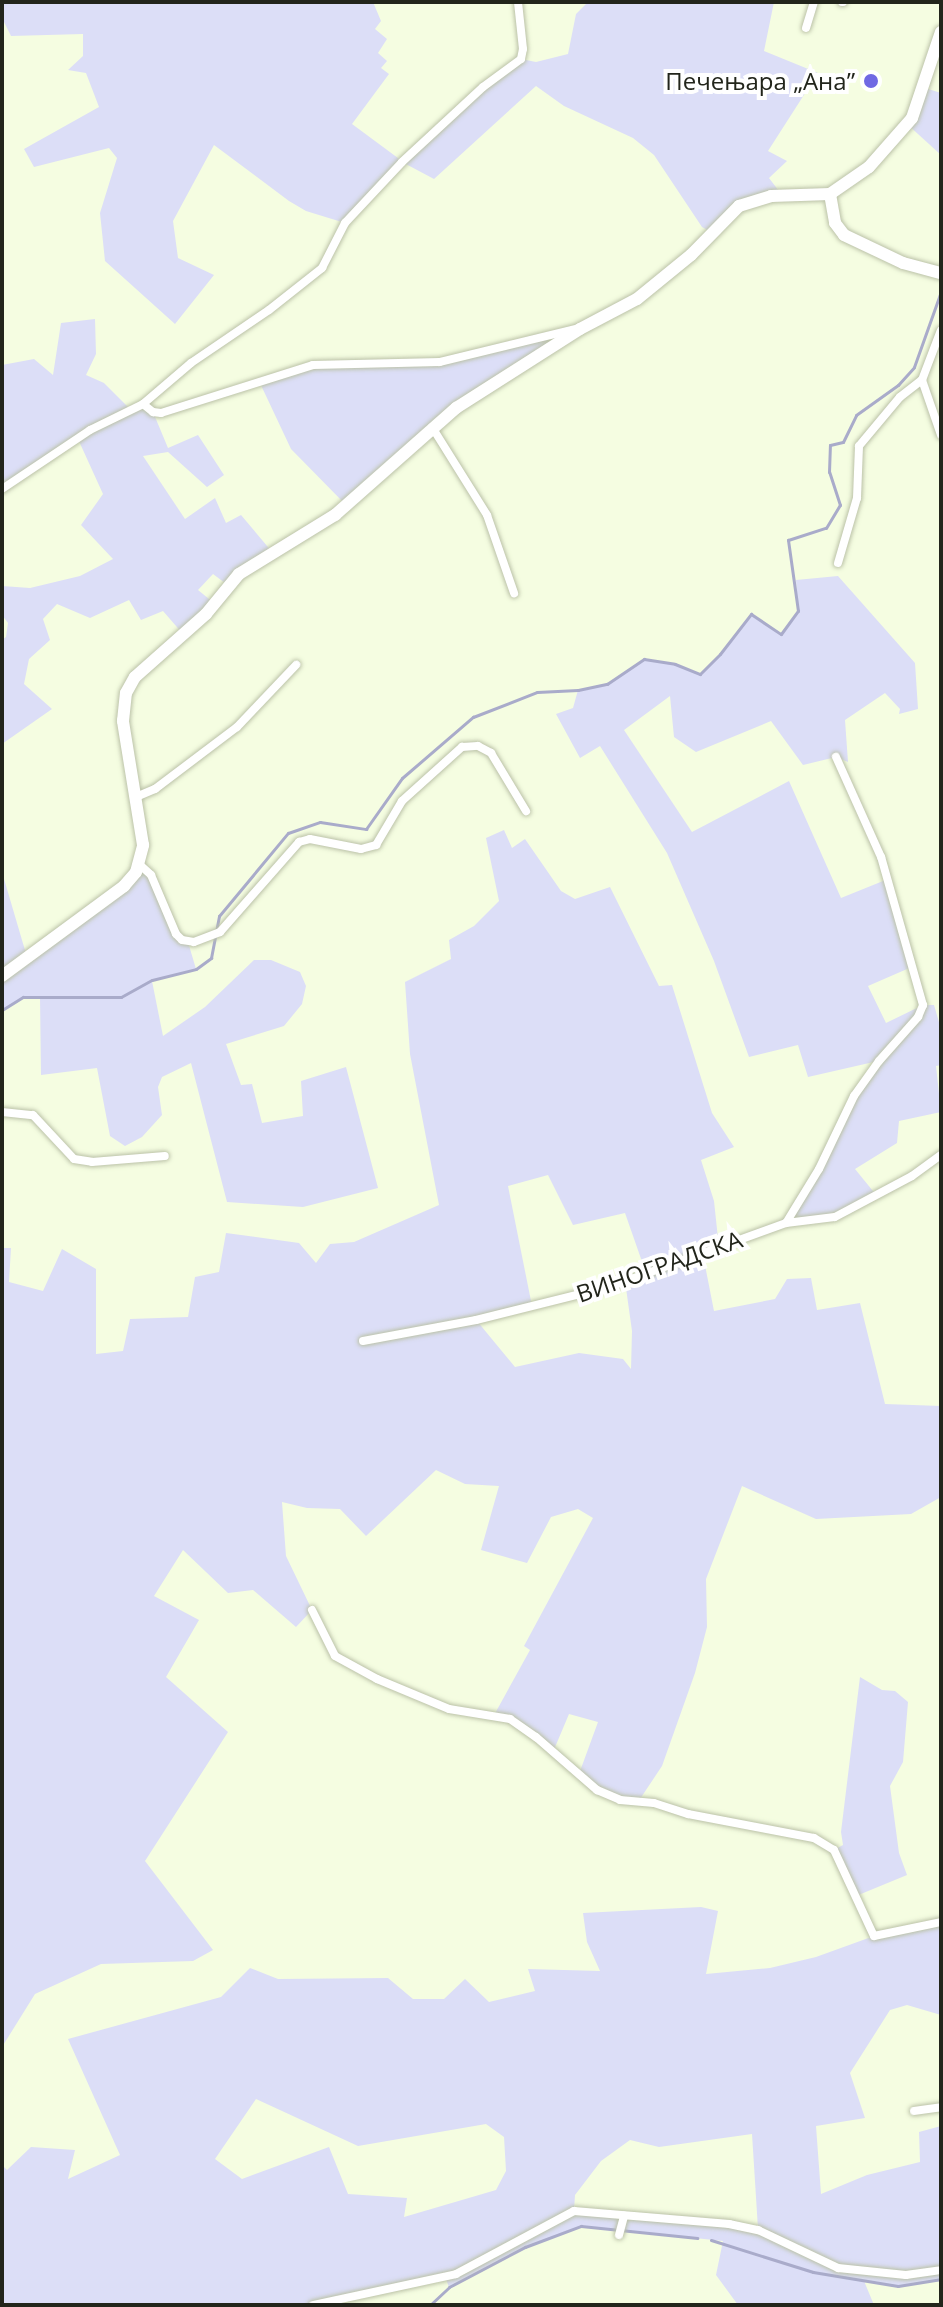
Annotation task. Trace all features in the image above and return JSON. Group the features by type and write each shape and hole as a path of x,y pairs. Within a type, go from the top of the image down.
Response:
{"street":[{"path":"2,489 90,430 143,404 191,363 269,310 322,268 345,223 402,162 483,87 521,59 523,49 518,2"},
{"path":"806,28 814,2"},
{"path":"2,976 124,886 140,865 143,845 123,711 126,693 135,677 206,614 239,574 335,515 432,426 580,329 637,299 691,255 717,224 739,206 771,196 830,194 869,167 912,118 941,32"},
{"path":"830,194 835,223 844,235 903,263 941,273"},
{"path":"143,404 153,412 161,413 313,365 440,362 580,329"},
{"path":"838,563 857,498 859,446 900,397 922,380 941,330"},
{"path":"922,380 941,435"},
{"path":"432,426 487,515 514,593"},
{"path":"136,797 155,789 237,727 296,665"},
{"path":"140,865 151,875 176,934 182,940 194,942 220,932 299,842 310,839 361,849 376,845 402,801 462,747 478,746 491,753 526,811"},
{"path":"786,1223 819,1169 854,1096 879,1061 918,1017 923,1005 881,857 836,757"},
{"path":"2,1112 33,1115 74,1159 92,1162 165,1156"},
{"name":"ВИНОГРАДСКА","path":"363,1341 476,1320 612,1286 786,1223 835,1217 912,1176 941,1155"},
{"path":"312,1610 335,1656 377,1679 449,1709 510,1719 536,1737 597,1790 620,1800 654,1803 688,1814 814,1838 834,1850 874,1936 941,1922"},
{"path":"914,2111 941,2107"},
{"path":"313,2305 456,2274 574,2211 598,2210 624,2220 729,2224 758,2230 838,2268 906,2275 941,2270"},
{"path":"619,2235 624,2220"}],"shaded area":[{"path":"2,2 373,2 381,21 375,29 387,39 378,53 387,61 381,68 389,74 352,124 402,161 521,59 536,62 568,54 576,14 588,2 774,2 764,51 818,73 768,151 787,161 769,178 782,195 762,197 711,232 702,227 654,155 633,138 564,106 536,86 434,179 402,162 345,223 306,211 289,201 214,145 173,221 178,258 214,275 175,324 105,261 100,213 117,158 109,148 34,167 24,149 99,107 86,73 68,70 83,56 83,34 11,36 2,18"},
{"path":"925,88 941,93 941,155 907,124"},
{"path":"95,319 96,354 86,375 104,383 131,410 143,404 153,412 168,448 198,435 224,475 207,487 168,452 143,456 185,519 215,498 226,523 241,515 273,553 229,586 213,574 198,590 214,603 183,634 163,611 141,620 129,600 90,618 57,604 43,619 50,640 29,659 24,684 52,709 2,744 2,640 6,637 8,623 2,615 2,586 30,588 80,576 113,559 81,525 103,494 78,439 2,489 2,365 34,359 53,375 61,323"},
{"path":"570,329 432,426 346,505 291,449 259,381 293,369 440,362"},
{"path":"838,576 915,663 918,709 899,714 900,709 885,693 845,720 848,762 836,757 803,765 771,721 696,752 674,737 670,696 624,730 692,832 789,781 841,898 888,879 914,966 868,986 886,1023 923,1005 934,1005 941,1029 941,1065 936,1066 941,1112 899,1121 897,1143 855,1169 877,1196 835,1217 786,1223 839,1123 878,1061 808,1077 798,1045 749,1057 714,961 667,853 600,746 580,758 556,714 573,708 578,690 607,684 644,659 675,664 700,674 751,614 781,633 798,611 796,580"},
{"path":"504,830 512,848 525,839 561,891 575,899 610,887 659,986 672,985 712,1113 734,1147 701,1160 714,1201 719,1248 703,1255 714,1311 775,1299 787,1279 811,1278 817,1310 860,1303 885,1404 941,1406 941,1497 911,1514 816,1519 742,1486 706,1579 707,1627 695,1673 662,1766 638,1802 620,1800 579,1774 598,1722 569,1714 553,1752 510,1719 493,1717 530,1650 524,1646 593,1518 578,1509 551,1517 527,1563 481,1550 499,1486 465,1484 436,1470 366,1536 340,1509 307,1508 282,1502 286,1556 312,1610 296,1627 253,1590 228,1593 183,1550 154,1596 199,1620 166,1677 228,1732 145,1861 213,1950 193,1961 101,1964 35,1994 2,2047 2,1248 11,1248 9,1282 43,1291 62,1249 96,1269 96,1354 123,1351 130,1319 188,1317 195,1277 219,1272 226,1233 299,1243 316,1263 330,1244 354,1242 439,1205 410,1054 405,982 451,959 449,940 474,926 499,901 486,838","holes":["548,1175 573,1225 625,1213 646,1273 625,1281 632,1331 631,1369 623,1359 579,1353 515,1367 477,1321 532,1306 508,1186"]},
{"path":"146,868 176,934 188,942 196,969 152,981 163,1036 205,1007 254,960 271,960 300,972 306,986 302,1004 284,1026 226,1044 241,1085 252,1084 262,1123 303,1116 301,1081 346,1067 378,1188 303,1207 227,1202 191,1063 162,1077 158,1087 162,1115 142,1137 125,1146 110,1136 97,1068 41,1075 40,997 23,997 2,1010 2,872 27,957"},
{"path":"860,1677 882,1690 895,1691 908,1702 903,1762 890,1786 899,1853 907,1875 856,1896 834,1850 843,1845 841,1832"},
{"path":"701,1907 718,1911 706,1974 770,1968 816,1957 874,1936 941,1922 941,2015 907,2005 890,2010 850,2073 865,2118 816,2126 821,2194 867,2175 920,2162 919,2132 941,2126 941,2279 898,2286 864,2281 874,2305 738,2305 716,2275 723,2241 581,2226 525,2247 449,2287 445,2277 313,2305 2,2305 2,2165 7,2170 31,2147 75,2150 68,2179 120,2155 68,2039 221,1997 250,1968 278,1979 388,1978 413,1999 444,1999 465,1979 489,2002 535,1991 528,1969 600,1971 587,1942 583,1913","holes":["256,2099 358,2146 486,2124 504,2137 506,2171 496,2190 404,2217 407,2198 348,2194 329,2147 242,2179 215,2159","752,2134 758,2229 574,2210 575,2195 601,2161 630,2140 659,2147"]}],"waterway":[{"path":"2,1010 23,997 121,997 152,980 196,969 211,958 219,916 288,833 320,822 366,829 402,778 473,717 537,692 578,690 607,684 644,659 675,664 700,674 751,614 781,634 798,611 788,540 826,528 840,505 829,472 830,445 843,442 856,415 898,385 914,367 941,291"},
{"path":"430,2305 449,2287 525,2247 581,2226 697,2238"},
{"path":"711,2240 813,2272 898,2286 941,2279"}],"place":[{"name":"Печењара „Ана”","path":"871,81"}]}
